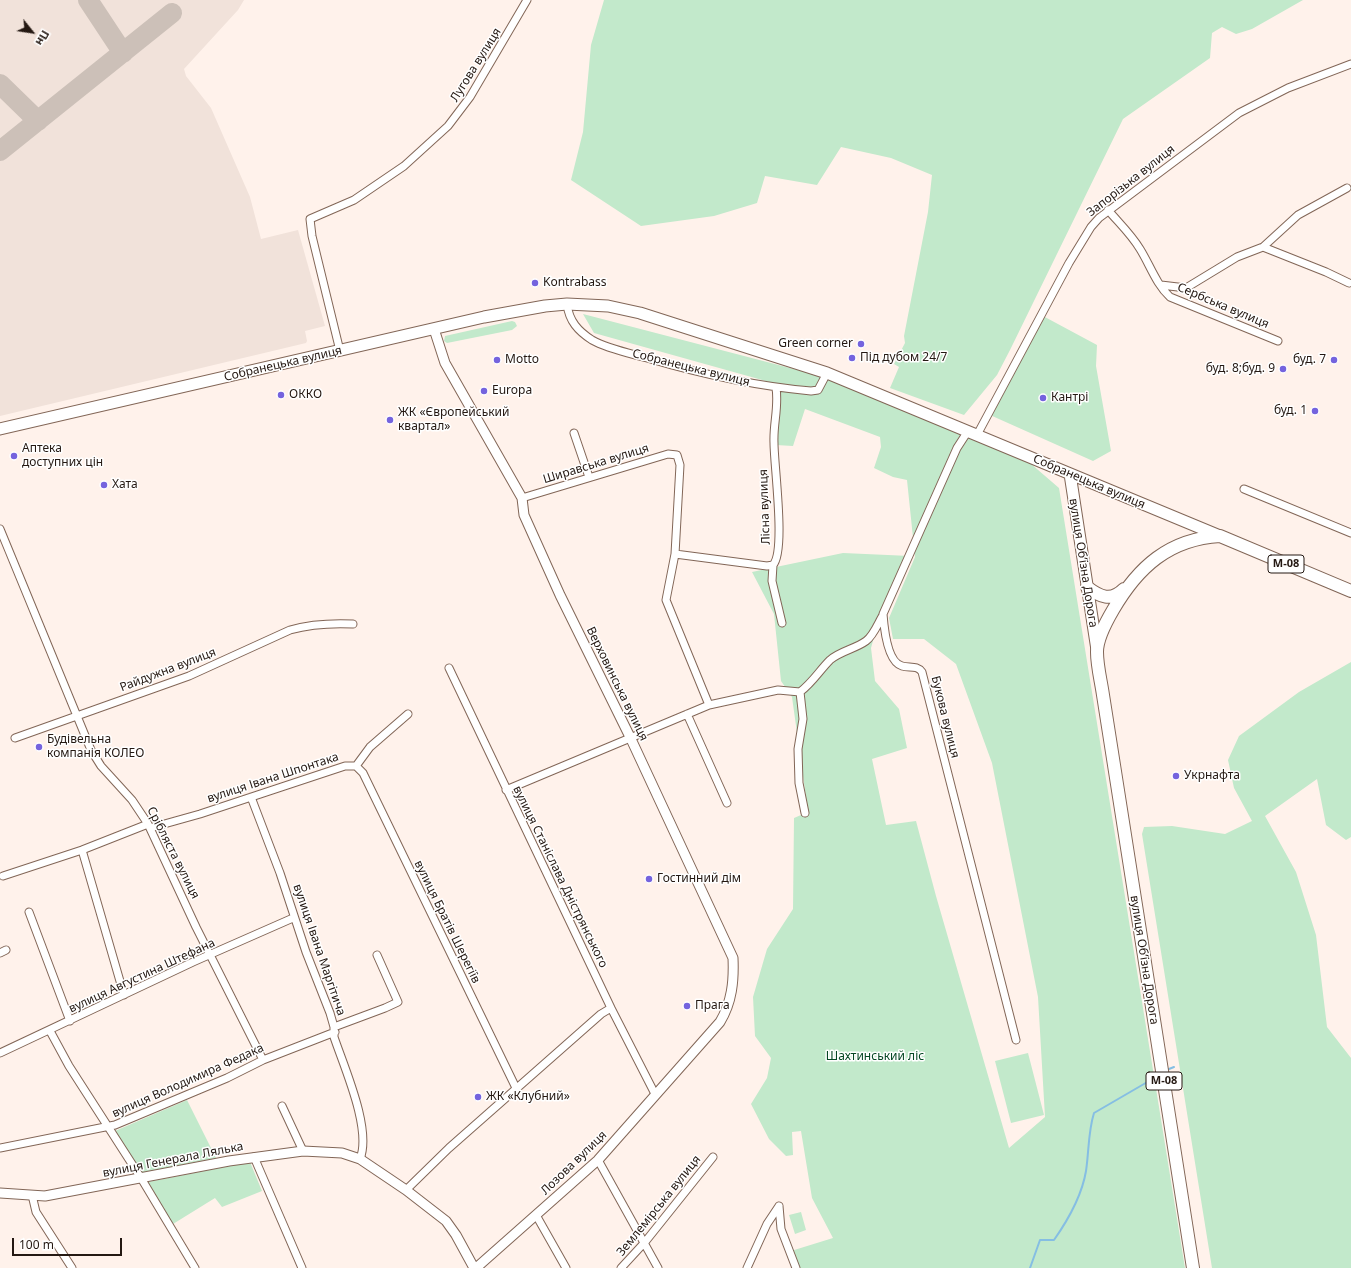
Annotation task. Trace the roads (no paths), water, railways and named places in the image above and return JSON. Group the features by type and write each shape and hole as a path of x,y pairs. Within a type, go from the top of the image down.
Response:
{"highway":[{"name":"вулиця Обʼїзна Дорога","path":"1193,1268 1097,652 1103,629 1129,584 1151,561 1173,548 1204,537 1220,536"},
{"name":"Собранецька вулиця","path":"1220,536 1351,591"},
{"path":"1087,587 1100,596 1108,598 1116,596 1129,584"}],"main road":[{"name":"Собранецька вулиця","path":"0,430 502,314 567,304 608,306 640,313 827,373 1220,536"},
{"name":"вулиця Обʼїзна Дорога","path":"1070,474 1097,652"}],"street":[{"name":"Лугова вулиця","path":"340,351 312,236 310,219 354,200 404,166 448,126 470,97 527,0"},
{"name":"Запорізька вулиця","path":"972,433 1069,263 1091,227 1108,210 1239,113 1288,88 1351,64"},
{"path":"1161,286 1186,288 1237,257 1263,247 1266,242 1298,215 1347,188"},
{"name":"Сербська вулиця","path":"1108,210 1128,230 1147,259 1161,286 1170,297 1278,341"},
{"path":"1263,247 1326,272 1349,283"},
{"name":"Собранецька вулиця","path":"567,304 570,320 600,344 712,376 776,388 811,391 818,390 827,373"},
{"name":"Верховинська вулиця","path":"434,329 445,363 522,498 527,522 560,596 631,739 733,958 733,983 726,1011 720,1022 695,1049"},
{"name":"Лісна вулиця","path":"776,388 778,400 774,425 774,443 778,508 778,548 776,562 773,565 772,581 782,624"},
{"path":"574,433 589,477"},
{"name":"Букова вулиця","path":"972,433 957,448 883,614 885,636 895,661 900,666 916,667 922,672 1016,1040"},
{"name":"Ширавська вулиця","path":"522,498 668,454 677,455 680,465 675,554"},
{"path":"1244,489 1351,533"},
{"name":"Срібляста вулиця","path":"0,529 76,715 97,760 132,800 149,826 210,956 263,1060"},
{"path":"709,705 666,600 675,554 767,566 773,565"},
{"path":"506,790 631,739 709,705 778,690 800,692 813,682 819,672 832,659 866,641 872,635 883,614"},
{"name":"Райдужна вулиця","path":"15,738 189,676 290,630 308,625 334,623 353,624"},
{"path":"872,635 885,636"},
{"name":"вулиця Станіслава Дністрянського","path":"449,668 611,1008 655,1094"},
{"path":"800,692 803,719 798,748 798,783 805,813"},
{"name":"вулиця Івана Шпонтака","path":"3,876 149,826 251,797 345,766 356,766 370,747 408,714"},
{"path":"687,714 727,803"},
{"name":"вулиця Братів Шерегіїв","path":"356,766 363,773 517,1090"},
{"name":"вулиця Івана Маргітича","path":"251,797 289,899 293,912 293,918 334,1029 334,1037 356,1103 362,1130 363,1152 360,1159"},
{"path":"82,850 124,995"},
{"path":"29,912 70,1021"},
{"name":"вулиця Августина Штефана","path":"0,1053 293,918"},
{"name":"вулиця Володимира Федака","path":"0,1148 108,1127 227,1078 263,1060 398,1002 377,955"},
{"path":"406,1190 449,1148 517,1090 601,1014 611,1008"},
{"path":"50,1030 69,1066 141,1178 194,1268"},
{"name":"Лозова вулиця","path":"475,1268 598,1160 695,1049"},
{"path":"282,1106 303,1152"},
{"path":"254,1157 303,1152 342,1153 360,1159 406,1190 446,1221 475,1268"},
{"name":"вулиця Генерала Лялька","path":"0,1193 45,1196 254,1157 280,1213 302,1268"},
{"name":"Землемірська вулиця","path":"621,1268 645,1242 713,1157"},
{"path":"598,1160 645,1242 658,1268"},
{"path":"32,1195 36,1212 72,1268"},
{"path":"747,1268 768,1224 779,1206 780,1229 796,1268"},
{"path":"536,1215 566,1268"}],"waterway":[{"path":"1169,1069 1174,1067"},
{"path":"1030,1268 1040,1240 1054,1240 1078,1198 1086,1171 1094,1113 1156,1077"}],"place":[{"name":"Kontrabass","path":"535,283"},
{"name":"Green corner","path":"861,344"},
{"name":"Під дубом 24/7","path":"852,358"},
{"name":"Motto","path":"497,360"},
{"name":"буд. 7","path":"1334,360"},
{"name":"буд. 8;буд. 9","path":"1283,369"},
{"name":"Europa","path":"484,391"},
{"name":"ОККО","path":"281,395"},
{"name":"Кантрі","path":"1043,398"},
{"name":"буд. 1","path":"1315,411"},
{"name":"ЖК «Європейський квартал»","path":"390,420"},
{"name":"Аптека доступних цін","path":"14,456"},
{"name":"Хата","path":"104,485"},
{"name":"Будівельна компанія КОЛЕО","path":"39,747"},
{"name":"Укрнафта","path":"1176,776"},
{"name":"Гостинний дім","path":"649,879"},
{"name":"Прага","path":"687,1006"},
{"name":"ЖК «Клубний»","path":"478,1097"}],"park label":[{"name":"Шахтинський ліс","path":"875,1057"}]}
